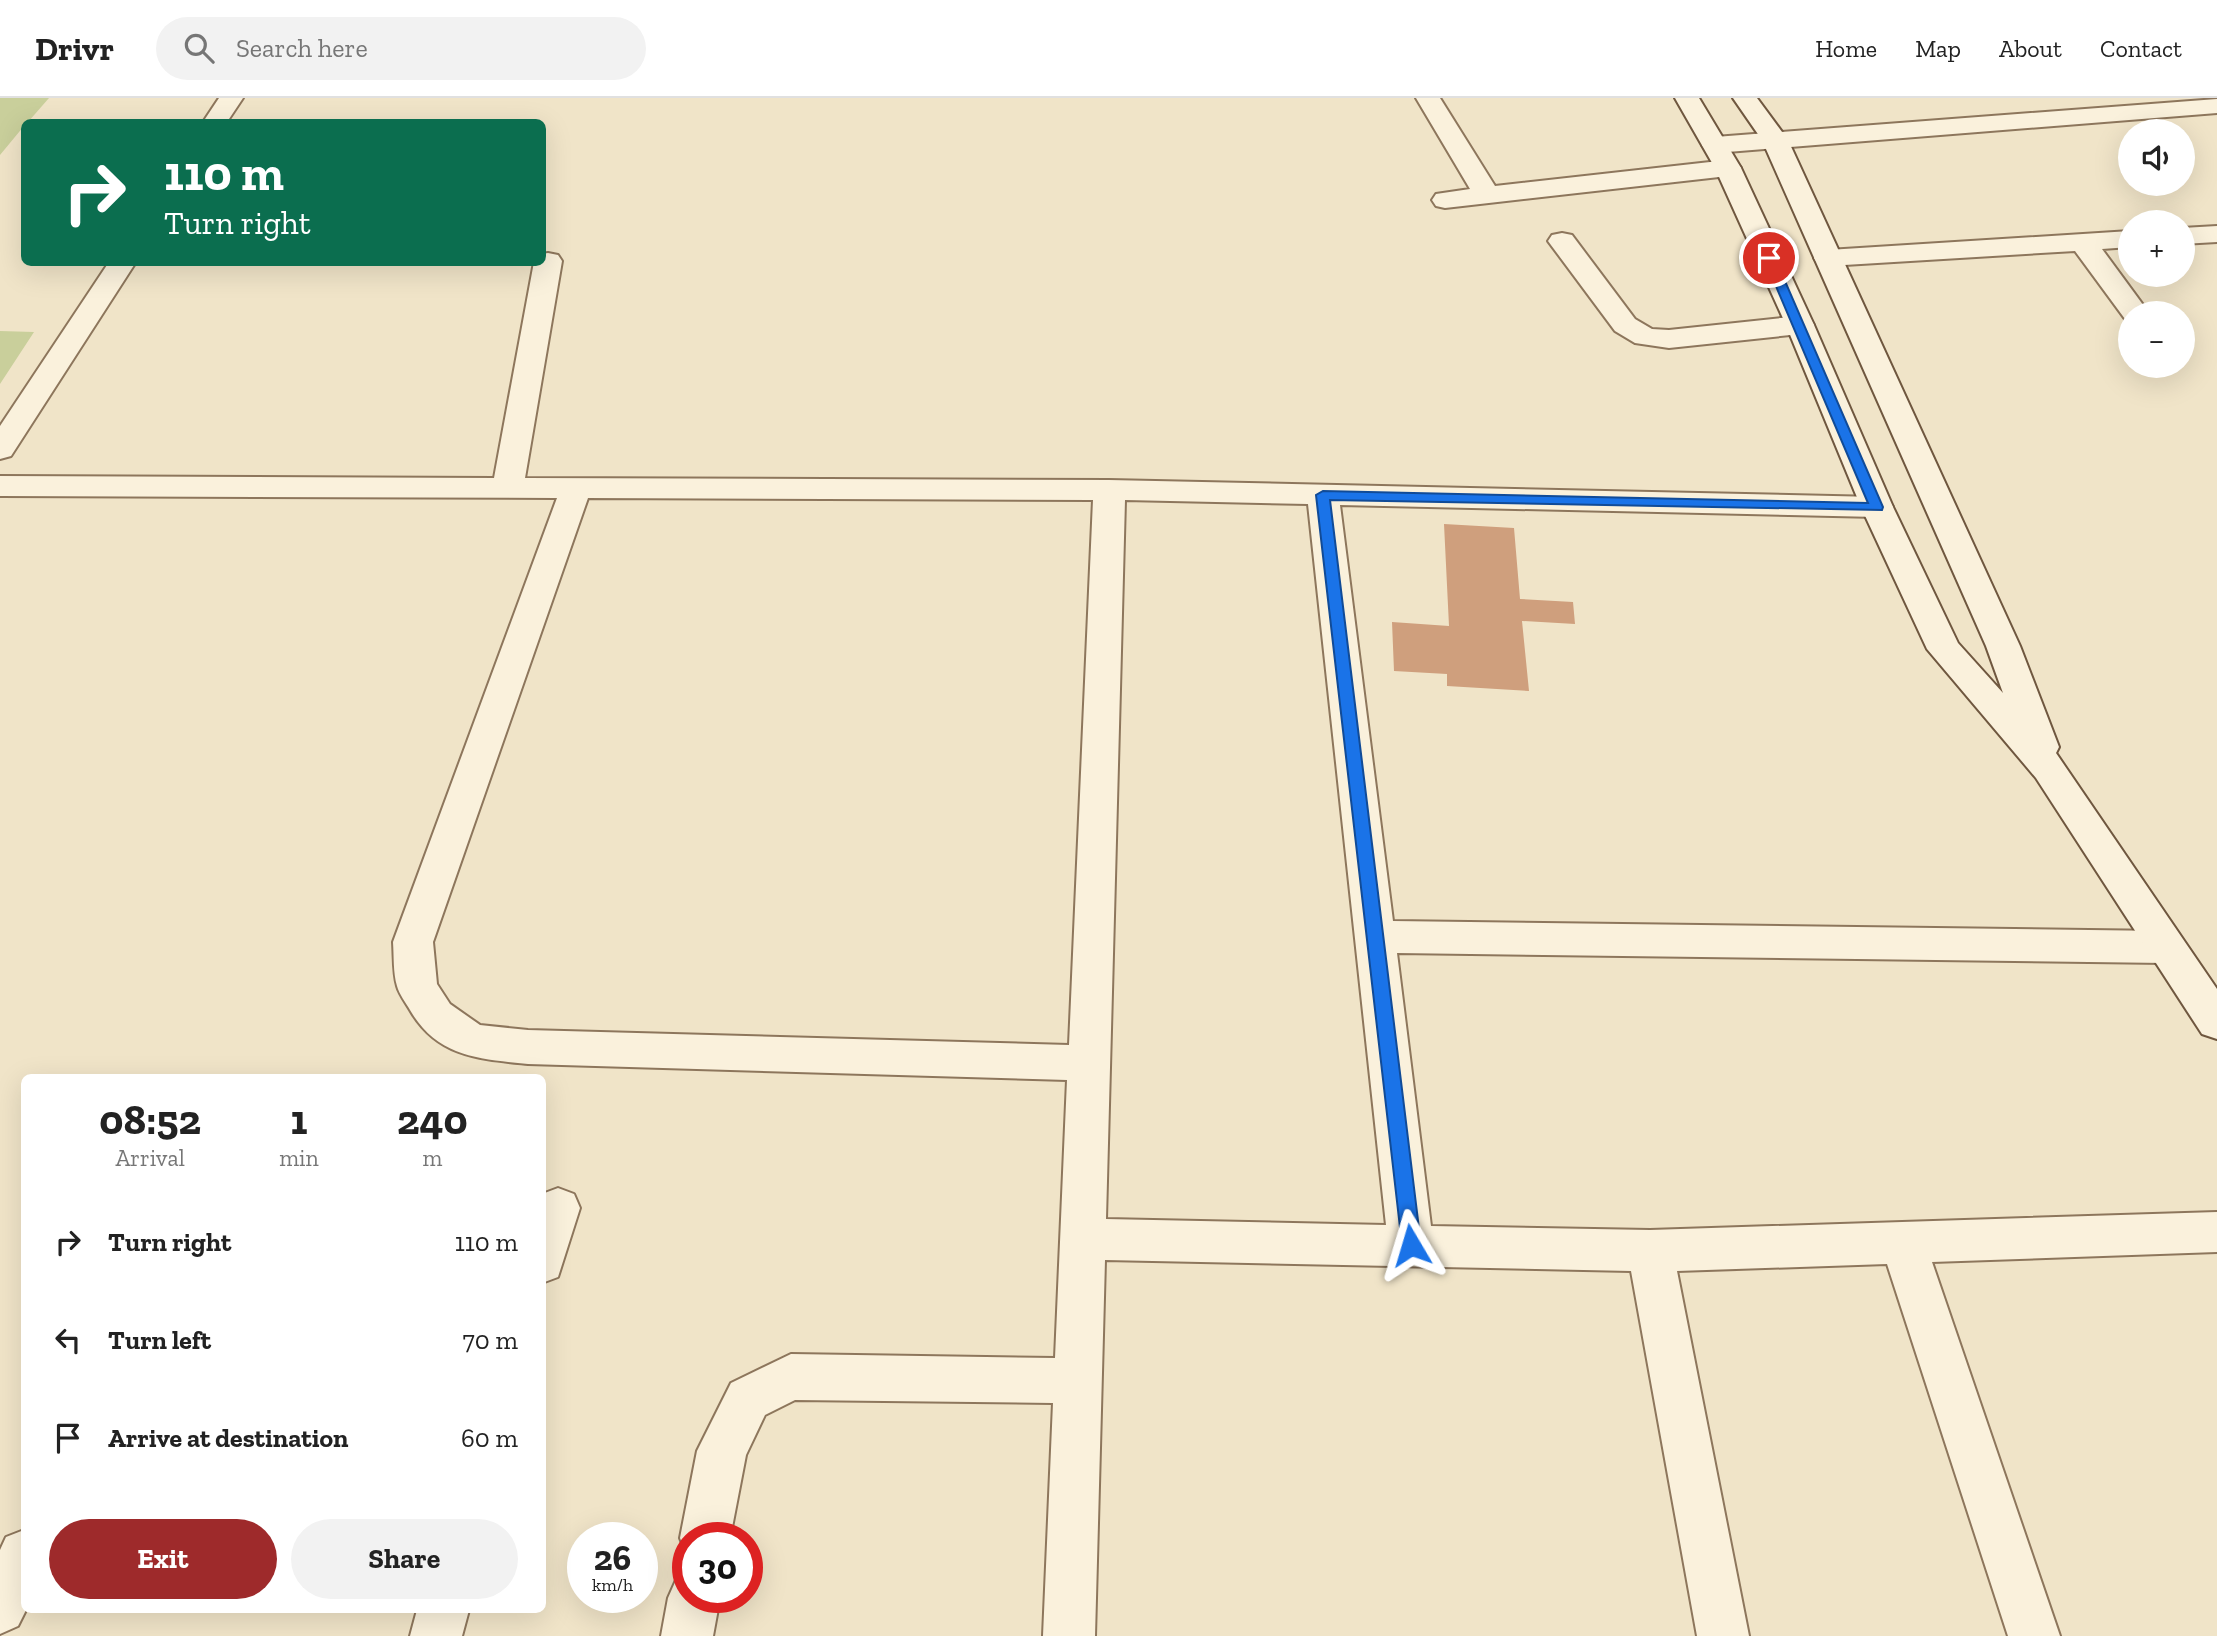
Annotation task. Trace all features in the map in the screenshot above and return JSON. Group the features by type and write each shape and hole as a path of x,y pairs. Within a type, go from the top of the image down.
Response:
{"street":[{"path":"217,119 232,98"},
{"path":"1428,98 1487,195"},
{"path":"1686,98 1722,156 1800,325 1877,507 1944,649 2049,769 2217,1022"},
{"path":"1745,98 1775,140 2003,646 2049,769"},
{"path":"1445,200 1722,156 1775,140 2118,106 2217,106"},
{"path":"2195,235 2217,234"},
{"path":"1828,258 2118,240"},
{"path":"1562,241 1625,325 1645,337 1669,339 1800,325"},
{"path":"2082,242 2126,301"},
{"path":"509,488 548,261"},
{"path":"0,449 120,266"},
{"path":"0,486 1109,491 1877,507"},
{"path":"576,488 413,942 417,986 435,1016 472,1041 528,1047 1089,1063"},
{"path":"1069,1636 1109,491"},
{"path":"1323,495 1411,1245"},
{"path":"1375,937 2165,947"},
{"path":"546,1248 558,1208"},
{"path":"1083,1239 1650,1251 2217,1232"},
{"path":"1903,1244 2034,1636"},
{"path":"1650,1251 1723,1636"},
{"path":"708,1522 722,1451 748,1399 790,1377 1078,1381"},
{"path":"0,1608 21,1562"},
{"path":"436,1636 442,1613"},
{"path":"687,1636 691,1613"}],"green space":[{"path":"0,98 49,98 31,119 21,119 21,130 0,155"},
{"path":"0,331 34,332 0,384"}],"building":[{"path":"1444,524 1514,528 1520,599 1573,602 1575,624 1522,621 1529,691 1447,686 1447,674 1394,671 1392,622 1449,626"}],"route":[{"path":"1411,1245 1323,495 1877,507 1769,258"}]}
